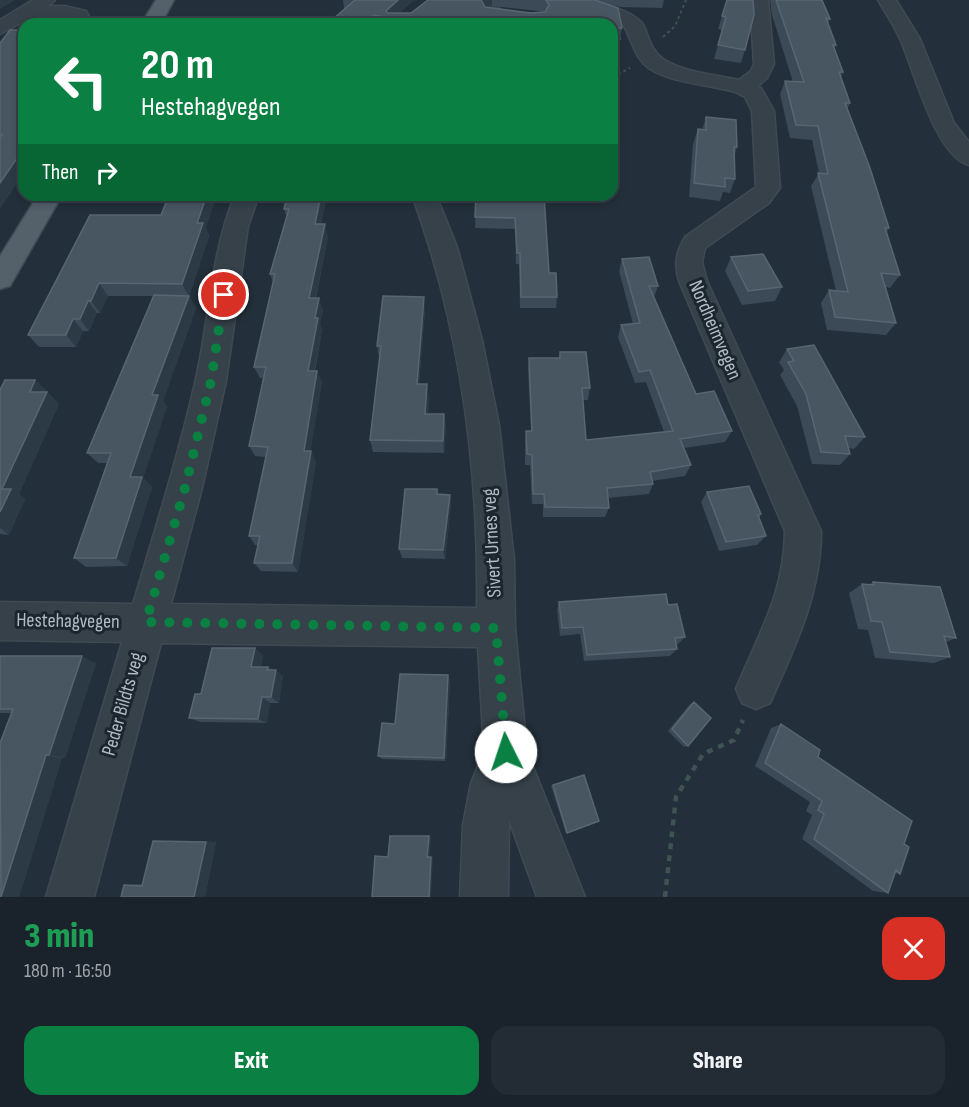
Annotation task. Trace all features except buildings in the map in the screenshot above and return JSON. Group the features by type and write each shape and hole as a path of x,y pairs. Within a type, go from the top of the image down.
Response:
{"main road":[{"path":"154,18 165,0"},
{"path":"0,279 46,201"}],"street":[{"path":"18,18 46,0"},
{"path":"542,0 570,13 615,4 631,22 643,49 654,62 668,69 742,88 760,74 764,64 759,0"},
{"path":"887,0 910,39 943,124 969,158"},
{"path":"29,12 64,12 85,15"},
{"path":"491,13 515,17"},
{"path":"0,28 18,18"},
{"name":"Nordheimvegen","path":"742,88 753,93 763,111 768,189 694,243 688,254 688,265 803,531 804,556 794,606 756,689"},
{"name":"Peder Bildts veg","path":"69,897 185,488 211,381 235,226 245,201"},
{"name":"Sivert Urnes veg","path":"427,201 436,221 458,297 483,424 496,560 496,628 506,752 493,783 486,825 484,897"},
{"name":"Hestehagvegen","path":"0,621 496,628"},
{"path":"506,752 561,897"}],"path":[{"path":"665,897 676,797 703,754 734,740 756,689"}],"route":[{"path":"224,295 211,381 185,488 146,622 496,628 506,752"}]}
